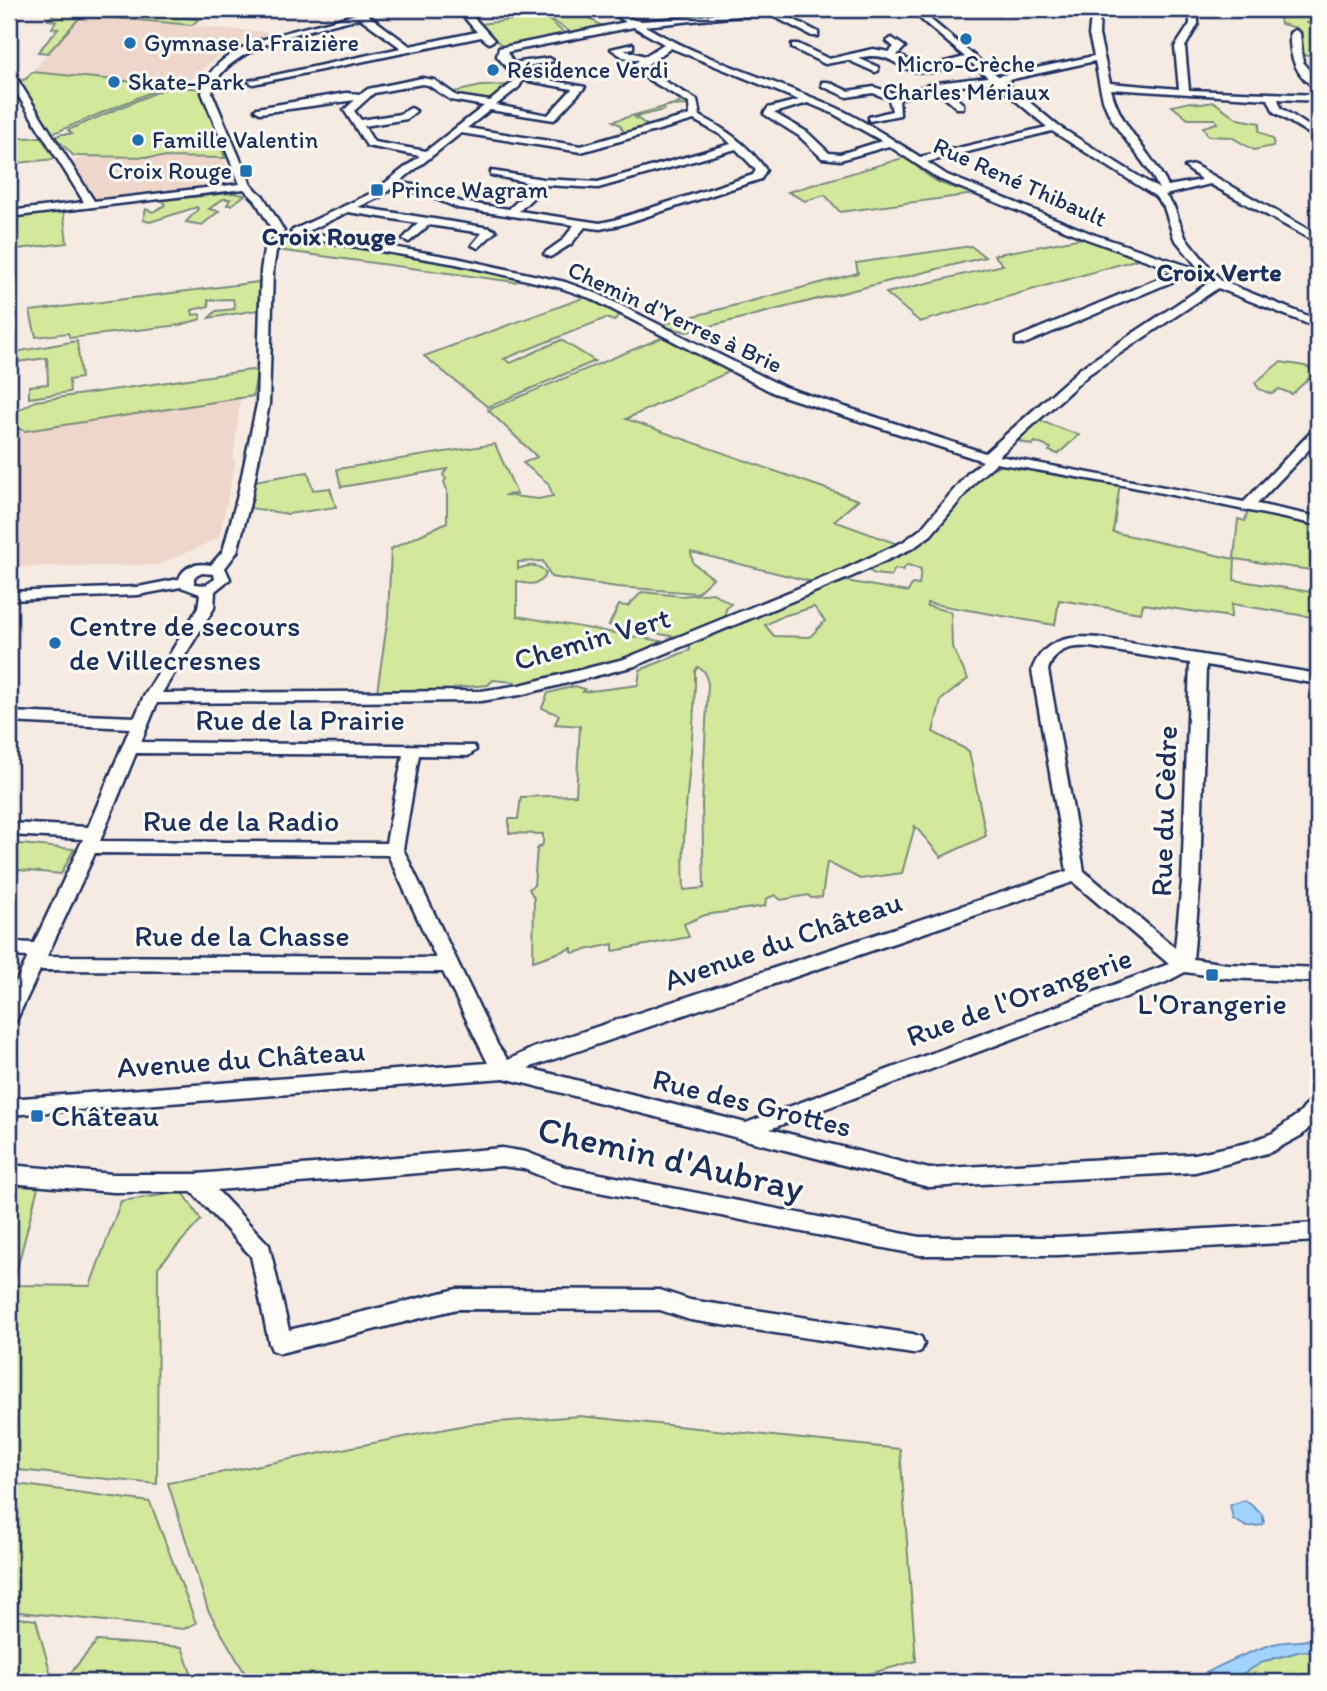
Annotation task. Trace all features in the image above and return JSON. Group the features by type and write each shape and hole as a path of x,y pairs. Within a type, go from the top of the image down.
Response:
{"street":[{"path":"278,236 259,198 246,186 225,142 207,93 213,74 233,58 275,37 362,15 374,9"},
{"path":"428,155 371,144 349,110 371,90 422,80 431,82 454,98 550,118 580,86 520,77 502,55 502,50 461,9"},
{"name":"Rue René Thibault","path":"610,9 670,44 809,100 856,122 943,177 1026,212 1213,279 1318,324"},
{"path":"502,50 633,23 781,9"},
{"path":"913,9 1054,128 1162,192 1211,181"},
{"path":"1096,9 1094,35 1107,96 1134,144 1153,166 1180,238 1213,279"},
{"path":"1184,92 1180,47 1194,24 1194,9"},
{"path":"770,11 815,34"},
{"path":"362,15 408,49"},
{"path":"253,81 483,33"},
{"path":"1295,33 1293,56 1297,66 1318,86"},
{"path":"891,55 900,47 892,41"},
{"path":"670,44 638,65 637,69 690,99 694,103 695,117"},
{"path":"629,46 616,49 626,55 646,59"},
{"path":"795,46 828,62 873,52 891,55 917,69 925,70 970,59"},
{"path":"848,57 874,69"},
{"path":"825,84 847,94 874,90 894,97 937,86 995,79 1100,57"},
{"path":"512,66 549,61"},
{"path":"9,74 91,204"},
{"path":"278,236 296,235 376,195 516,85 520,77"},
{"path":"937,86 960,106"},
{"path":"1106,86 1318,98"},
{"path":"1270,95 1277,110 1318,136"},
{"path":"260,110 346,96 361,97"},
{"path":"873,119 897,113 894,97"},
{"path":"809,100 771,110 769,114 803,134 822,154 839,157 891,142"},
{"path":"357,124 402,117 411,111"},
{"path":"390,184 427,191 458,205 600,226 754,179 761,170 727,134 695,117 581,149 459,130"},
{"path":"918,161 1054,128"},
{"path":"495,173 543,182 598,185 737,146"},
{"path":"1190,167 1318,239"},
{"path":"511,214 543,182"},
{"path":"9,214 246,186"},
{"path":"347,209 490,231 478,245"},
{"path":"369,228 382,215"},
{"path":"409,239 426,222"},
{"path":"550,254 567,242 582,223"},
{"name":"Chemin d'Yerres à Brie","path":"296,235 515,272 571,287 779,390 990,459 1128,482 1318,521"},
{"path":"216,569 230,552 244,499 263,404 267,271 270,250 278,236"},
{"path":"1020,341 1187,271"},
{"name":"Chemin Vert","path":"151,698 481,696 520,690 629,663 848,573 908,545 926,532 973,475 1085,371 1213,279"},
{"path":"1247,507 1318,433"},
{"path":"216,569 223,573 223,579 218,585 208,589 192,589 185,582 187,575 195,570 216,569"},
{"path":"9,596 138,591 185,582"},
{"path":"9,1016 92,840 151,698 206,608 208,589"},
{"path":"1318,679 1085,642 1054,647 1043,658 1040,670 1076,874 1183,965 1227,971 1318,975"},
{"name":"Rue du Cèdre","path":"1183,965 1191,882 1198,659"},
{"path":"9,717 141,723"},
{"name":"Rue de la Prairie","path":"132,747 468,750"},
{"path":"412,749 394,849 489,1051 503,1070"},
{"name":"Rue de la Radio","path":"9,829 92,840 394,849"},
{"name":"Avenue du Château","path":"9,1107 503,1070 540,1054 1076,874"},
{"name":"Rue de la Chasse","path":"9,949 38,957 449,965"},
{"name":"Rue de l'Orangerie","path":"748,1132 763,1123 1146,982 1183,965"},
{"name":"Rue des Grottes","path":"503,1070 929,1178 1195,1163 1234,1156 1280,1139 1313,1113 1318,1104"},
{"name":"Chemin d'Aubray","path":"9,1174 113,1183 197,1183 502,1157 526,1161 563,1176 920,1246 1058,1246 1318,1232"},
{"path":"197,1183 261,1252 280,1343 457,1300 660,1300 690,1310 914,1344"}],"shaded area":[{"path":"78,16 277,33 232,49 216,58 189,81 176,80 168,85 32,72"},
{"path":"79,159 223,159 234,180 221,186 92,201 72,164"},
{"path":"241,397 233,459 236,460 219,538 158,565 9,567 9,425 25,431"}],"green space":[{"path":"58,9 124,9 121,13 199,19 192,25 82,15 48,53 38,52 58,29 52,28 56,21 48,20"},
{"path":"1290,9 1318,9 1318,19 1307,23 1318,27 1318,55 1295,55 1297,28 1281,24 1278,17"},
{"path":"578,10 603,27 572,33 547,17"},
{"path":"544,16 567,35 503,47 480,24"},
{"path":"32,72 168,85 54,133 49,132 18,81 26,79"},
{"path":"509,85 489,103 450,93 481,86"},
{"path":"171,86 201,89 225,158 74,156 55,137 72,134 68,130"},
{"path":"689,100 691,105 668,106"},
{"path":"1190,102 1214,102 1238,119 1260,123 1259,131 1274,140 1273,146 1254,150 1231,137 1208,136 1203,127 1217,123 1215,119 1188,119 1172,106"},
{"path":"665,107 664,110 635,117 650,127 625,135 620,125 613,121"},
{"path":"41,137 55,159 9,164 9,139"},
{"path":"906,157 936,181 975,194 840,212 825,195 805,201 788,192"},
{"path":"232,193 245,195 231,205 227,205 230,199 223,199 209,209 219,211 202,225 186,222 197,207 150,222 143,220 146,209 153,212 165,205 163,200"},
{"path":"63,209 67,243 9,250 9,215"},
{"path":"1082,238 1142,258 920,322 886,293 1003,265 994,255"},
{"path":"303,239 316,239 529,276 515,282 277,250 281,246"},
{"path":"971,246 985,257 687,332 665,327 664,324 858,273 856,263"},
{"path":"259,282 258,310 209,318 216,311 235,309 233,299 208,300 209,306 192,310 193,315 200,314 201,319 180,325 70,338 68,333 36,337 30,311"},
{"path":"588,296 621,313 614,321 606,318 504,359 511,363 561,340 595,361 488,407 424,356"},
{"path":"663,337 731,371 626,419 858,500 834,521 903,546 813,582 691,552 693,563 713,578 697,593 617,587 551,577 543,561 518,562 518,569 534,566 546,574 541,581 534,584 517,581 517,616 672,643 623,662 515,687 515,682 493,680 488,685 455,688 455,693 377,692 388,617 391,549 447,522 447,490 443,475 447,469 341,487 337,469 495,444 517,494 504,495 538,499 553,496 548,483 523,463 537,457 488,410"},
{"path":"77,341 81,378 69,380 70,392 29,398 29,386 48,384 47,358 9,363 9,353"},
{"path":"1280,362 1317,371 1292,394 1279,389 1272,394 1259,389 1255,383"},
{"path":"257,371 253,396 25,431 9,425 9,416 35,401"},
{"path":"1038,420 1079,435 1058,454 1035,442 1032,445 1015,440"},
{"path":"999,466 1016,466 1120,483 1113,532 1234,559 1238,519 1245,521 1248,510 1318,525 1318,571 1235,559 1234,580 1318,593 1318,618 1232,604 1231,617 1143,604 1141,613 1059,600 1055,625 927,603 927,606 951,612 952,647 968,679 941,700 933,732 969,751 986,836 941,857 915,826 902,873 860,879 827,862 822,897 811,898 808,895 781,900 775,895 766,899 765,906 705,915 684,924 689,937 613,951 613,944 572,953 572,948 533,961 534,898 529,889 534,885 537,849 543,844 543,834 509,833 509,819 518,819 521,797 576,795 580,726 555,724 559,715 542,708 548,693 575,686 585,689 583,692 638,685 640,670 690,650 690,644 703,631 808,584 838,584 846,581 908,592 912,584 919,585 921,569 907,565 903,570 895,569 891,576 875,574 866,569 932,535 982,472","holes":["814,607 825,621 810,637 774,636 765,625 783,616","698,667 705,672 708,684 702,804 704,888 684,890 684,835 695,671"]},
{"path":"308,472 313,490 330,488 336,507 288,514 250,508 254,481"},
{"path":"642,592 681,596 713,593 731,604 726,609 724,620 682,638 609,625 619,605 628,606"},
{"path":"9,843 74,849 61,874 9,869"},
{"path":"9,1186 38,1187 13,1285 90,1286 121,1201 183,1192 201,1220 158,1267 157,1484 9,1469"},
{"path":"580,1416 900,1449 916,1661 839,1682 250,1682 208,1610 168,1483 471,1424"},
{"path":"9,1483 150,1502 196,1623 184,1629 9,1611"},
{"path":"9,1617 36,1620 53,1682 9,1682"},
{"path":"97,1641 182,1647 194,1682 63,1682"},
{"path":"1301,1651 1318,1653 1318,1682 1228,1682 1265,1661"}],"water":[{"path":"1245,1500 1262,1514 1262,1525 1247,1527 1233,1519 1230,1505"},
{"path":"1318,1637 1318,1653 1301,1651 1265,1661 1228,1682 1189,1682 1270,1645"}],"place":[{"name":"Micro-Crèche Charles Mériaux","path":"966,39"},
{"name":"Gymnase la Fraizière","path":"130,43"},
{"name":"Résidence Verdi","path":"493,70"},
{"name":"Skate-Park","path":"114,82"},
{"name":"Famille Valentin","path":"138,140"},
{"name":"Croix Rouge","path":"246,171"},
{"name":"Prince Wagram","path":"377,190"},
{"name":"Centre de secours de Villecresnes","path":"55,643"},
{"name":"L'Orangerie","path":"1212,975"},
{"name":"Château","path":"37,1116"}],"district":[{"name":"Croix Rouge","path":"329,236"},
{"name":"Croix Verte","path":"1219,272"}]}
